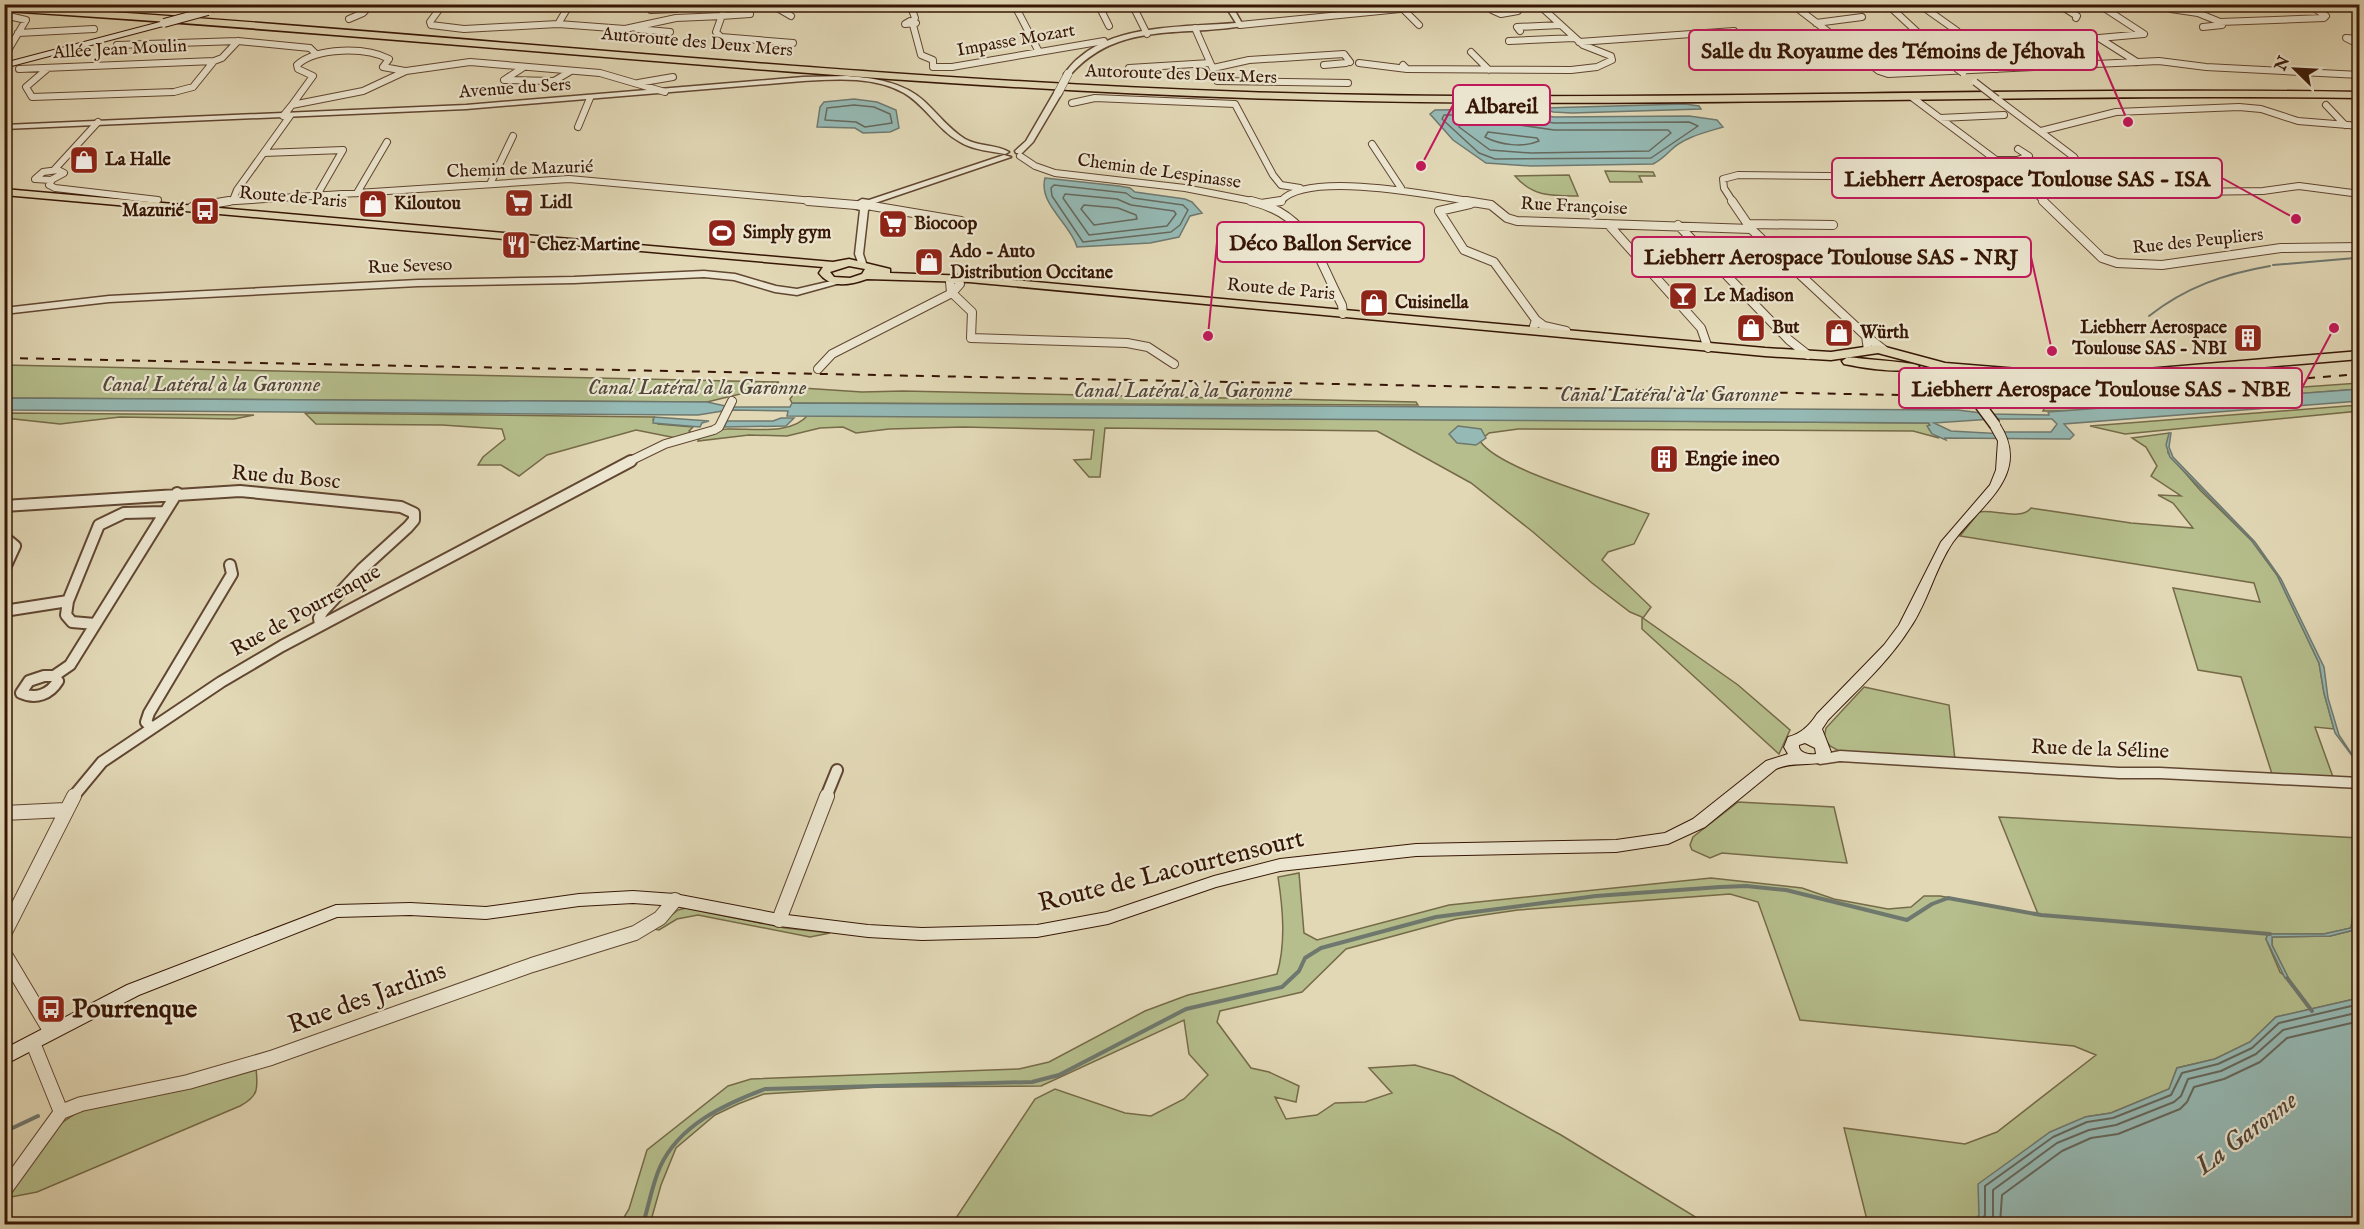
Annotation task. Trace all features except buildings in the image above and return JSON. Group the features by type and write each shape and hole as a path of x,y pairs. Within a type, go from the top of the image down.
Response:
{"highway":[{"name":"Autoroute des Deux Mers","path":"25,4 911,72 1212,89 1499,96 2071,87 2360,92"},
{"name":"Autoroute des Deux Mers","path":"4,8 161,18 907,76 1244,95 1575,100 2066,92 2360,92"}],"main road":[{"path":"14,66 232,4"},
{"name":"Route de Paris","path":"4,190 120,201 156,201 192,207 748,258 828,271"},
{"path":"846,262 864,265 840,282 828,271 846,262"},
{"name":"Route de Paris","path":"864,265 950,282 1343,314 1533,326 1583,336 1708,348 1787,354 1867,356 1884,350 1896,360 1939,370 1991,375 2090,377 2360,355"},
{"name":"Route de Paris","path":"1765,352 1867,356 1884,366 1896,360 2044,376"},
{"name":"Route de Lacourtensourt","path":"4,1058 133,990 275,934 332,917 368,911 410,909 486,913 610,897 675,900 779,921 922,934 1037,931 1108,918 1214,882 1280,865 1416,850 1590,847 1647,843 1668,838 1699,822 1815,729 1822,717 1889,648 1905,626 1947,542 1996,486 2002,470 2000,432 1972,392 1939,370"},
{"path":"1972,392 1991,375"},
{"path":"1815,729 1817,752"},
{"path":"1792,748 1817,752"},
{"path":"1792,748 1817,752"}],"street":[{"path":"349,19 363,13 371,4"},
{"path":"443,4 430,22 431,25 464,29 558,24 670,32"},
{"path":"558,24 563,21 570,4"},
{"path":"726,4 716,32 721,37 793,44"},
{"path":"780,4 779,9 791,16"},
{"name":"Impasse Mozart","path":"914,4 911,7 915,18 913,23 921,55 933,60 933,67 952,67 1104,41"},
{"path":"1014,4 1040,52"},
{"path":"1098,4 1109,26"},
{"path":"1131,4 1147,34"},
{"path":"1227,4 1240,25"},
{"path":"864,265 866,205 1006,154 1020,154 1068,74 1079,59 1096,47 1147,34 1196,28 1450,4"},
{"path":"1792,4 1879,71 1898,75 2167,61 2206,67 2360,75"},
{"path":"1888,5 1916,4 1957,31"},
{"path":"2058,4 2077,16 2076,18"},
{"path":"2098,4 2144,34 2099,38 2138,62"},
{"path":"2162,4 2223,22 2324,18 2326,16 2317,10 2318,8 2360,7"},
{"path":"1324,65 1371,63 1392,70 1405,67 1489,70 1581,69 1597,67 1612,60 1611,56 1576,40 1539,5 1515,7"},
{"path":"1884,350 1866,336 1750,227 1721,182 1728,176 2065,177 2074,174 2081,167 2074,157 1956,68 1924,41 1888,5"},
{"path":"651,10 677,7 676,18"},
{"path":"1404,9 1419,25"},
{"path":"631,28 676,18 750,14"},
{"path":"4,15 24,18 25,23 11,50 14,66"},
{"path":"1816,23 1862,19 1862,17"},
{"path":"586,26 594,18"},
{"path":"2202,27 2222,26 2223,22"},
{"path":"1520,31 1517,27 1561,25"},
{"path":"1196,28 1212,65 1213,77 1218,81 1348,83"},
{"path":"18,33 94,29"},
{"path":"1509,41 1576,40 1734,31"},
{"path":"765,41 775,33"},
{"path":"1747,44 1892,36"},
{"path":"47,69 26,87 33,97 174,92 193,87 214,61 222,57 238,41"},
{"path":"117,45 238,41 310,48 316,54"},
{"path":"2022,47 2025,43 2034,42"},
{"path":"1086,44 1096,47"},
{"path":"1997,69 1995,66 2006,52 2012,48 2022,47 2098,64"},
{"path":"1981,48 2006,52"},
{"path":"1471,52 1489,70"},
{"path":"233,200 237,195 237,190 264,153 292,105 313,76 298,69 297,65 305,57 316,54 381,56 388,59 383,67 406,71"},
{"path":"1129,68 1212,65 1249,60 1344,54 1348,63"},
{"name":"Allée Jean Moulin","path":"14,66 47,69 125,63 214,61"},
{"path":"292,105 363,91 406,71 470,62 600,73 665,92"},
{"path":"524,67 504,80 554,81 571,71"},
{"path":"638,83 650,79 673,77"},
{"name":"Avenue du Sers","path":"4,127 466,108 817,78 879,82 901,89 915,98 965,142 1006,154"},
{"path":"630,95 645,91 648,88 646,86"},
{"path":"174,92 181,97 179,99"},
{"path":"578,127 590,98"},
{"path":"1072,102 1095,98 1237,105 1281,185 1306,189"},
{"path":"1913,98 1996,160 2036,194 2264,191 2276,186 2360,194"},
{"path":"2326,105 2345,125"},
{"path":"2039,130 2116,112 2244,106 2298,121 2360,126"},
{"path":"1940,118 2004,115"},
{"path":"54,170 64,173 52,180 39,181 34,178 54,170 73,151 85,130 98,122"},
{"path":"490,184 513,136"},
{"path":"357,193 387,142"},
{"path":"1372,144 1401,188"},
{"path":"1996,160 2017,160 2029,156 2018,148"},
{"path":"264,153 343,150 344,152 316,195"},
{"name":"Chemin de Lespinasse","path":"1020,154 1035,166 1055,173 1222,194 1279,210 1298,222 1342,305 1343,314"},
{"path":"52,180 49,185 55,188 156,201"},
{"name":"Chemin de Mazurié","path":"192,207 233,200 591,180 646,188 866,205 961,221"},
{"name":"Rue Françoise","path":"1261,204 1281,201 1287,194 1306,189 1379,186 1491,205 1507,218 1517,220 1750,227 1833,225"},
{"name":"Rue des Peupliers","path":"2036,194 2102,258 2112,263 2184,262 2293,247 2360,247"},
{"name":"Chemin de Mazurié","path":"206,208 221,201"},
{"path":"1478,203 1439,211 1464,250 1494,262 1533,326"},
{"path":"1608,224 1701,328 1708,348"},
{"path":"1678,225 1789,340 1808,355"},
{"path":"814,288 828,271"},
{"name":"Rue Seveso","path":"4,311 109,299 418,283 574,280 692,274 735,277 782,291 802,292 840,282"},
{"path":"818,369 832,354 950,282 972,312 969,337 974,339 1127,343 1148,347 1174,364"},
{"path":"1866,336 1867,356"},
{"path":"1787,354 1792,349 1789,340"},
{"name":"Rue de Pourrenque","path":"6,927 65,810 82,783 102,762 237,673 320,624 641,454 665,444 708,433 721,421 732,401"},
{"name":"Rue du Bosc","path":"4,506 177,493 250,491 401,507 414,513 414,520 408,527 362,569 323,611 319,618 320,624"},
{"path":"54,676 70,665 177,493"},
{"path":"95,624 72,622 66,615 68,600 99,525 124,513 164,512"},
{"path":"4,537 15,546 4,570"},
{"path":"152,728 146,722 149,713 232,574 230,565"},
{"path":"4,611 68,600"},
{"name":"Rue de la Séline","path":"1817,752 1840,756 2061,770 2360,783"},
{"path":"779,921 837,770"},
{"path":"4,813 65,810"},
{"name":"Rue des Jardins","path":"57,1106 81,1104 188,1082 271,1058 532,965 635,933 660,918 675,900"},
{"path":"4,953 51,1032"},
{"path":"4,1191 57,1106 33,1043"}],"green space":[{"path":"1605,171 1653,172 1655,176 1639,176 1642,182 1610,182"},
{"path":"1569,175 1578,196 1536,192 1515,176"},
{"path":"5,365 779,382 769,387 707,402 5,398"},
{"path":"2359,383 2359,389 2077,411 2043,411 2047,403 2113,401"},
{"path":"802,388 862,392 1416,402 1418,405 792,403 790,399"},
{"path":"2359,405 2359,411 2125,434 2090,426"},
{"path":"5,413 254,415 234,419 120,417 60,424 5,418"},
{"path":"305,413 654,417 653,420 658,424 693,427 689,431 693,434 676,438 636,430 547,455 519,476 501,465 478,465 483,457 505,439 502,429 442,425 316,424"},
{"path":"808,415 1929,423 1929,429 1939,438 1913,431 1518,429 1489,433 1480,441 1491,452 1532,473 1649,514 1634,544 1608,552 1602,560 1651,607 1643,618 1738,685 1790,730 1779,754 1642,629 1642,617 1630,612 1592,583 1471,483 1377,431 1105,428 1100,477 1089,477 1074,460 1091,459 1094,430 963,427 889,429 856,433 843,427 820,428 787,436 749,435 698,441 700,437 724,429 770,430 792,426 801,422"},
{"path":"2169,433 2168,453 2200,490 2252,541 2277,575 2319,663 2334,729 2315,727 2333,777 2272,774 2241,677 2198,670 2173,588 2260,602 2254,583 1960,536 1979,512 2021,514 2031,508 2131,523 2193,528 2173,503 2158,495 2181,496 2151,476 2157,466 2146,447 2132,438"},
{"path":"1864,687 1949,705 1955,760 1839,751 1830,746 1824,738 1826,728"},
{"path":"1738,802 1834,807 1847,863 1722,853 1710,858 1692,850 1690,845 1693,837"},
{"path":"1999,817 2359,838 2359,875 2351,928 2324,934 2268,934 2266,939 2280,972 2289,980 2272,945 2272,937 2330,936 2354,930 2357,924 2359,888 2359,998 2276,1017 2250,1042 2215,1059 2177,1068 2169,1089 2111,1113 2085,1117 1972,1224 1868,1224 1844,1128 1965,1144 1997,1132 2096,1055 2074,1046 1800,1020 1758,902 1730,894 1518,910 1456,919 1346,949 1302,992 1220,1011 1217,1022 1251,1068 1269,1072 1299,1086 1296,1102 1275,1097 1286,1119 1317,1115 1335,1103 1365,1102 1392,1093 1369,1068 1415,1065 1453,1076 1561,1135 1707,1224 952,1224 1035,1099 1055,1089 1125,1113 1151,1116 1184,1099 1208,1075 1189,1054 1184,1020 1041,1086 877,1087 764,1094 715,1115 676,1148 661,1185 650,1224 620,1224 629,1209 647,1150 728,1086 751,1079 1019,1069 1049,1062 1145,1011 1188,995 1277,974 1282,950 1283,926 1278,877 1299,873 1304,933 1317,940 1449,905 1711,878 1802,888 1834,899 1888,909 1911,907 1924,896 1940,896 2038,914"},
{"path":"686,908 785,928 830,933 810,937 698,915 677,919 659,930 654,929 678,910"},
{"path":"256,1068 256,1091 251,1099 240,1106 37,1192 6,1198 51,1130 81,1110 216,1081"}],"water":[{"path":"854,99 877,102 896,110 899,128 890,132 863,133 855,128 817,127 820,107 824,102"},
{"path":"1685,104 1699,106 1701,109 1572,113 1553,112 1543,108"},
{"path":"1507,109 1554,117 1689,116 1717,120 1723,127 1676,145 1653,164 1531,166 1486,163 1453,140 1430,114 1435,110"},
{"path":"1045,178 1119,186 1130,188 1135,192 1185,199 1192,202 1202,213 1190,216 1179,237 1150,243 1077,247 1074,238 1046,197"},
{"path":"2360,389 2359,401 2064,424 2074,435 2070,439 1945,438 1946,440 1932,434 1927,426 1930,425 1929,423 787,416 788,411 729,410 698,415 5,410 5,398 707,402 730,407 790,407 792,403 1958,410 1989,414 2049,415 2048,412","holes":["1992,419 2052,419 2057,424 2051,432 2003,432 2004,434 1951,431 1934,423"]},
{"path":"654,417 709,421 702,423 700,427 653,423"},
{"path":"781,418 794,418 786,426 724,427 727,421 773,421"},
{"path":"1458,426 1481,429 1486,438 1476,445 1457,443 1449,434"},
{"path":"2169,433 2171,433 2169,447 2173,457 2255,542 2281,579 2324,667 2328,698 2339,735 2359,765 2335,733 2324,693 2319,663 2277,575 2252,541 2170,457 2166,445"},
{"path":"2359,875 2357,924 2354,930 2330,936 2272,937 2272,945 2290,981 2285,978 2266,939 2268,934 2324,934 2351,928"},
{"name":"La Garonne","path":"2359,998 2359,1224 1972,1224 1979,1215 1978,1184 2050,1132 2085,1117 2111,1113 2169,1089 2177,1068 2215,1059 2250,1042 2276,1017"}],"waterway":[{"path":"2273,265 2355,258"},
{"path":"2149,316 2177,297 2206,283 2270,266"},
{"path":"643,1224 660,1167 668,1152 679,1139 719,1109 765,1089 1032,1082 1059,1075 1186,1009 1282,987 1299,971 1305,958 1321,948 1436,917 1596,896 1746,886 1786,890 1907,920 1932,904 1948,898 2041,915 2270,934"},
{"path":"2287,978 2312,1011"},
{"path":"4,1132 38,1116"}],"railway":[{"path":"4,358 1950,396 2122,393 2360,374"}],"place":[{"name":"Salle du Royaume des Témoins de Jéhovah","path":"2128,122"},
{"name":"La Halle","path":"84,160"},
{"name":"Albareil","path":"1421,166"},
{"name":"Lidl","path":"519,203"},
{"name":"Kiloutou","path":"373,204"},
{"name":"Mazurié","path":"205,211"},
{"name":"Liebherr Aerospace Toulouse SAS - ISA","path":"2296,219"},
{"name":"Biocoop","path":"893,224"},
{"name":"Simply gym","path":"722,233"},
{"name":"Chez Martine","path":"516,245"},
{"name":"Ado - Auto Distribution Occitane","path":"929,262"},
{"name":"Le Madison","path":"1683,296"},
{"name":"Cuisinella","path":"1374,303"},
{"name":"But","path":"1751,328"},
{"name":"Liebherr Aerospace Toulouse SAS - NBE","path":"2334,328"},
{"name":"Würth","path":"1839,333"},
{"name":"Déco Ballon Service","path":"1208,336"},
{"name":"Liebherr Aerospace Toulouse SAS - NBI","path":"2248,338"},
{"name":"Liebherr Aerospace Toulouse SAS - NRJ","path":"2052,351"},
{"name":"Engie ineo","path":"1664,459"},
{"name":"Pourrenque","path":"51,1009"}],"water label":[{"name":"Canal Latéral à la Garonne","path":"211,385"},
{"name":"Canal Latéral à la Garonne","path":"697,388"},
{"name":"Canal Latéral à la Garonne","path":"1183,391"},
{"name":"Canal Latéral à la Garonne","path":"1669,395"}]}
